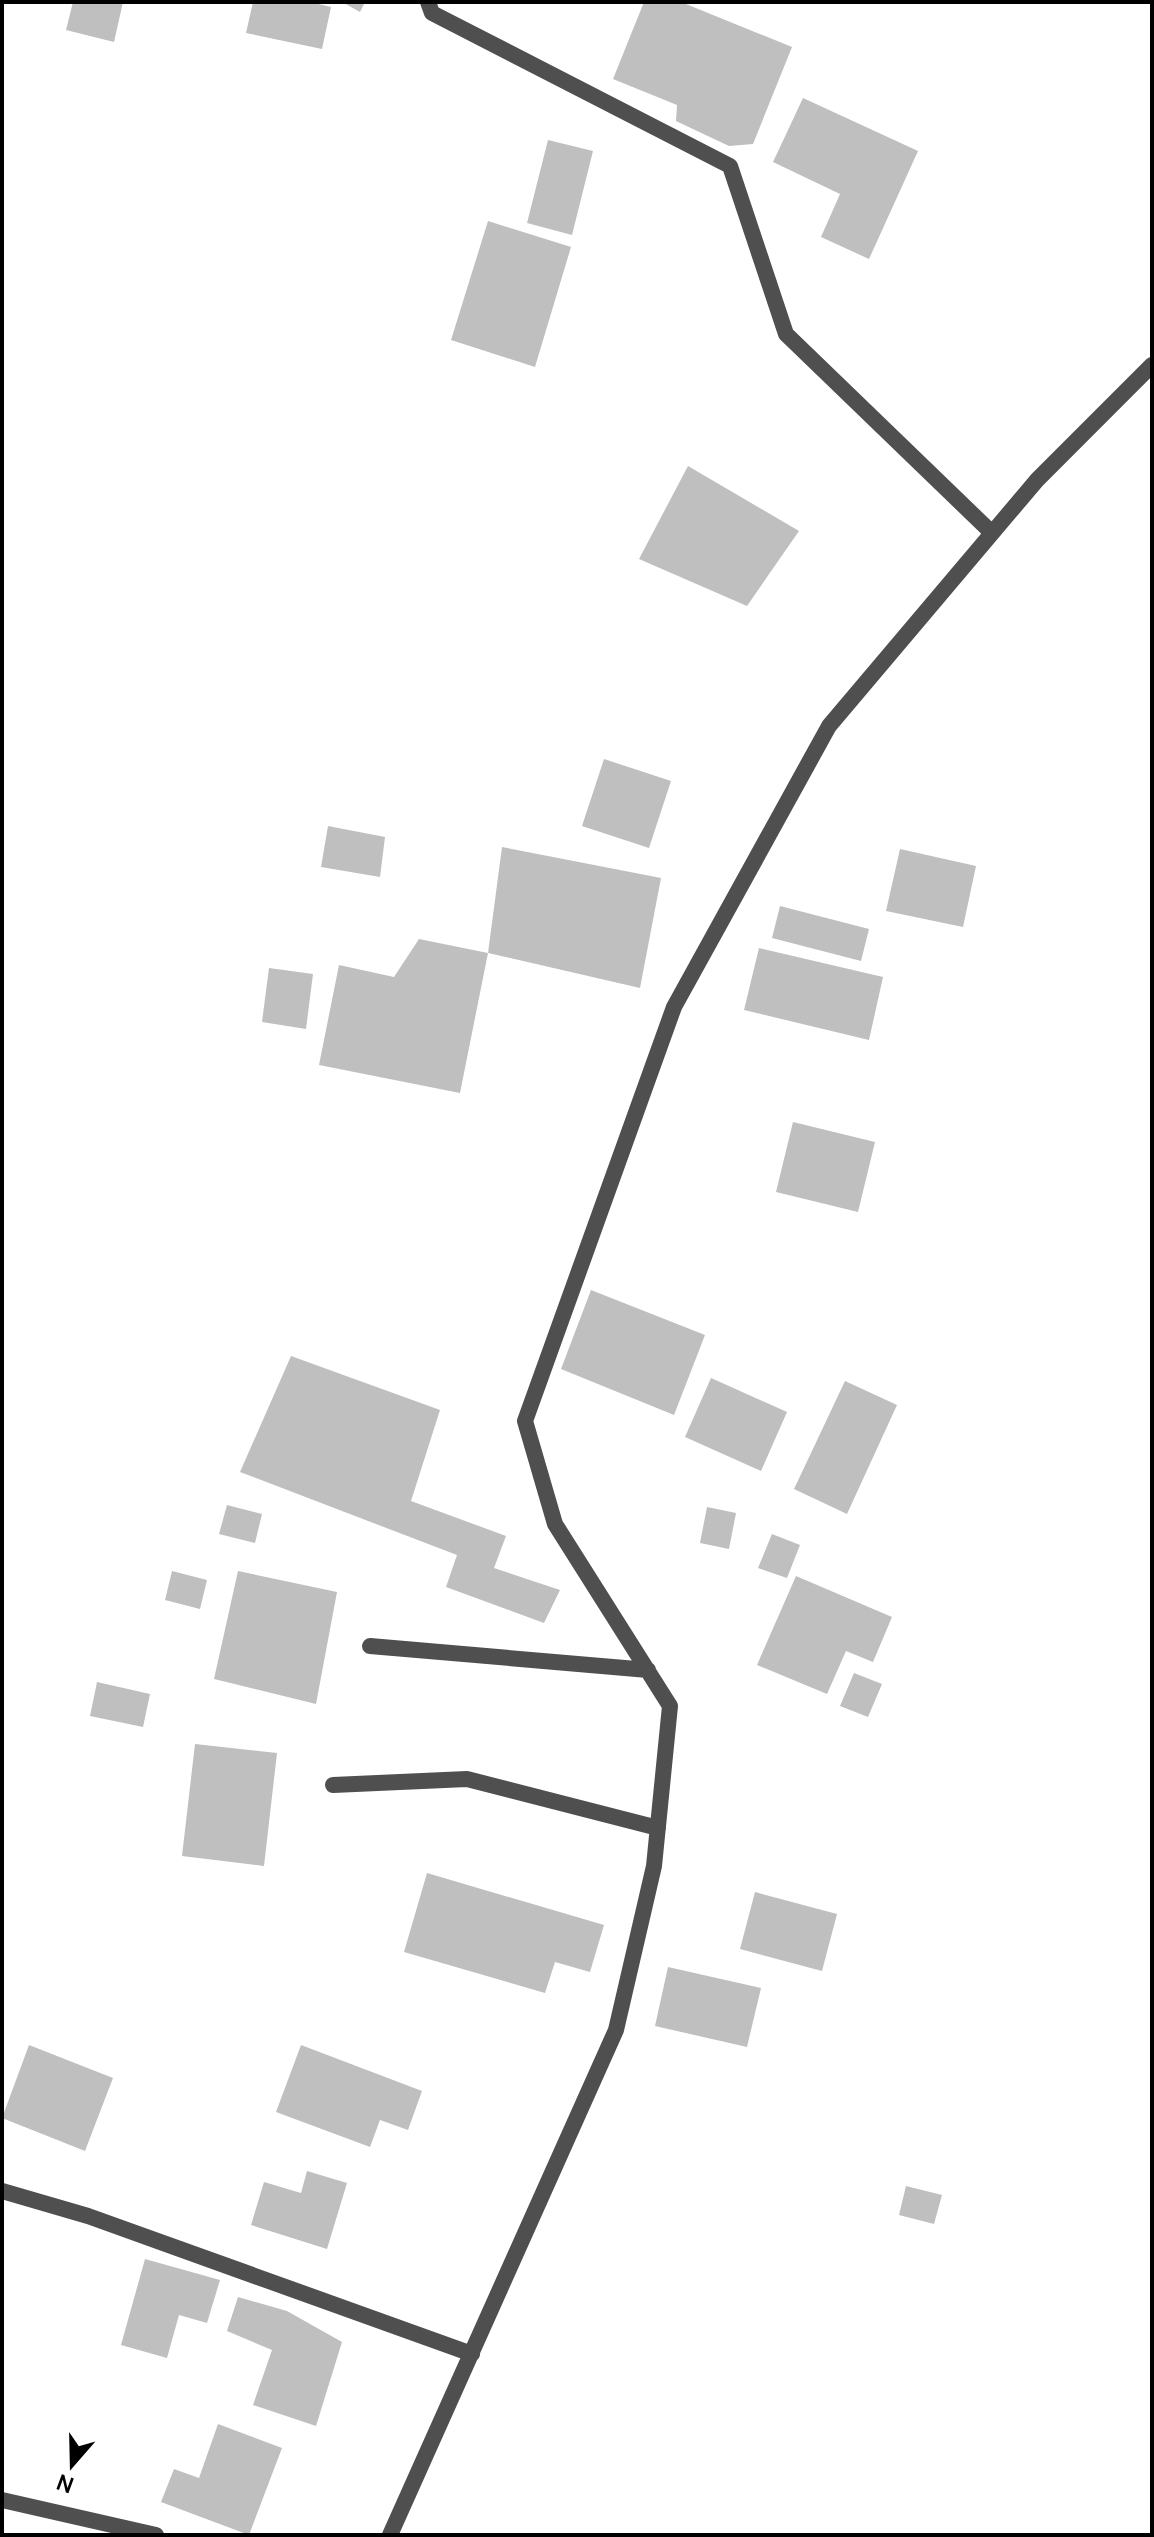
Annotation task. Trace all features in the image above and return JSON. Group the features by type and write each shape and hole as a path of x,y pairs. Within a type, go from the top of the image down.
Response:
{"street":[{"path":"428,2 432,13 730,166 786,334 992,533"},
{"path":"390,2535 616,2030 654,1866 670,1706 555,1524 525,1421 674,1007 829,726 1037,480 1152,365"},
{"path":"370,1646 648,1670"},
{"path":"333,1785 467,1779 658,1828"},
{"path":"2,2191 88,2216 472,2354"},
{"path":"2,2500 156,2535"}],"building":[{"path":"73,2 123,2 114,42 66,30"},
{"path":"253,2 310,2 331,7 322,49 246,33"},
{"path":"342,2 365,2 360,12"},
{"path":"644,2 681,2 792,47 753,144 729,146 676,121 677,105 613,79"},
{"path":"803,98 918,151 869,259 821,237 840,194 773,162"},
{"path":"548,140 593,151 572,235 527,223"},
{"path":"488,221 571,247 535,367 451,340"},
{"path":"688,466 799,531 747,606 639,559"},
{"path":"604,759 671,781 649,848 582,826"},
{"path":"328,826 385,837 380,877 321,867"},
{"path":"502,847 661,878 640,988 488,953"},
{"path":"900,849 976,866 963,927 886,911"},
{"path":"780,906 869,929 861,961 772,938"},
{"path":"419,939 488,953 460,1093 319,1065 339,965 394,977"},
{"path":"759,948 883,977 869,1040 744,1010"},
{"path":"269,968 313,974 306,1029 262,1022"},
{"path":"793,1122 875,1142 858,1212 776,1192"},
{"path":"591,1290 705,1335 674,1415 561,1369"},
{"path":"291,1356 440,1410 411,1501 506,1536 494,1568 560,1590 544,1623 446,1587 457,1555 240,1472"},
{"path":"711,1378 787,1412 761,1471 685,1437"},
{"path":"845,1381 897,1405 847,1514 794,1489"},
{"path":"227,1505 262,1514 255,1543 219,1534"},
{"path":"707,1507 736,1513 729,1549 700,1543"},
{"path":"772,1534 800,1545 787,1578 758,1568"},
{"path":"172,1571 207,1580 200,1609 165,1600"},
{"path":"238,1571 337,1592 316,1704 214,1679"},
{"path":"796,1576 892,1617 873,1662 846,1651 827,1694 757,1665"},
{"path":"854,1673 882,1684 868,1717 840,1706"},
{"path":"97,1682 150,1694 143,1727 90,1716"},
{"path":"195,1744 277,1753 264,1866 182,1856"},
{"path":"427,1873 604,1925 590,1972 555,1962 545,1993 404,1952"},
{"path":"755,1892 837,1914 822,1971 740,1949"},
{"path":"668,1967 761,1988 747,2047 655,2026"},
{"path":"29,2045 113,2078 85,2151 2,2118"},
{"path":"301,2045 422,2091 408,2130 380,2120 370,2147 276,2112"},
{"path":"307,2171 347,2183 327,2249 251,2225 264,2182 301,2193"},
{"path":"906,2186 942,2195 934,2224 899,2215"},
{"path":"145,2259 220,2280 207,2323 179,2315 167,2358 121,2345"},
{"path":"238,2297 287,2311 342,2342 316,2426 253,2405 272,2350 227,2331"},
{"path":"218,2424 282,2448 249,2535 161,2502 174,2469 199,2478"}]}
